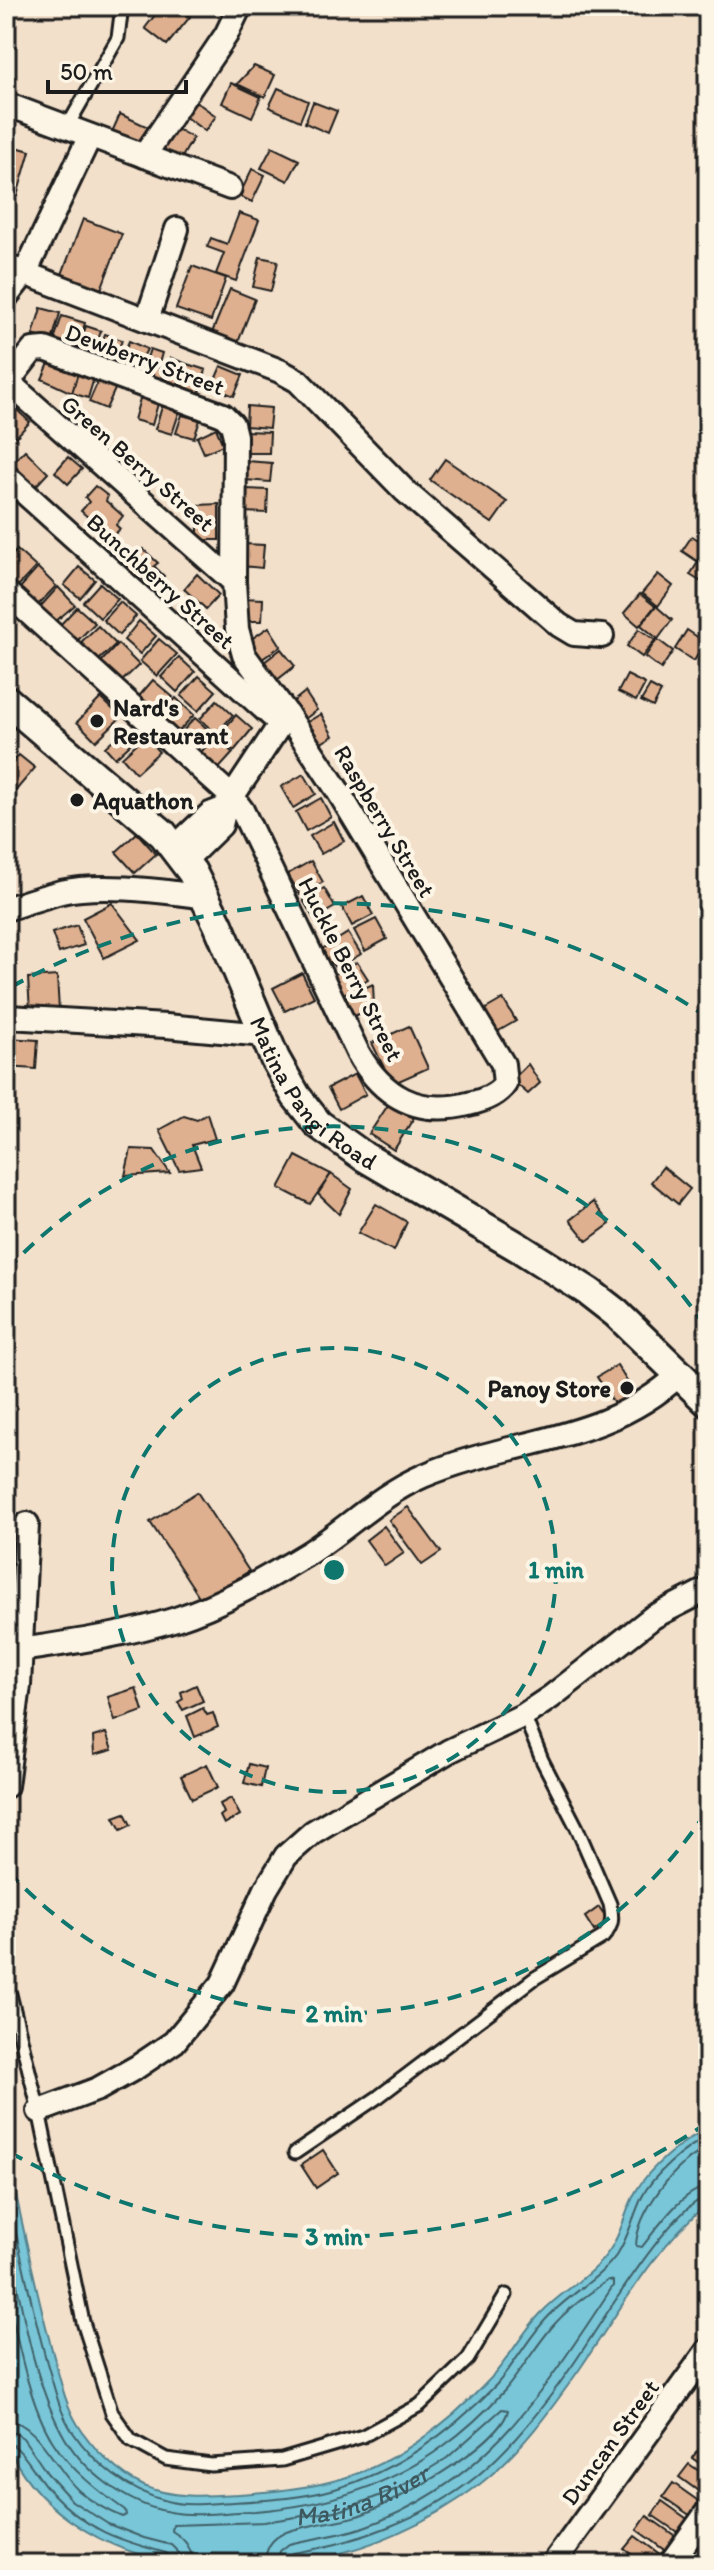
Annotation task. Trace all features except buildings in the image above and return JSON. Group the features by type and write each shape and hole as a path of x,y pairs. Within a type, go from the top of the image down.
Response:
{"street":[{"path":"144,156 226,35 240,6"},
{"path":"6,104 230,188"},
{"path":"6,297 16,270 90,136"},
{"path":"147,320 177,229"},
{"path":"16,270 280,371 298,381 405,491 559,625 574,634 602,636"},
{"name":"Dewberry Street","path":"8,382 37,348 223,415 232,424"},
{"name":"Green Berry Street","path":"8,382 234,582"},
{"name":"Raspberry Street","path":"232,424 235,436 234,582 237,629 244,655 284,719 351,812 503,1064 505,1084"},
{"name":"Bunchberry Street","path":"6,476 222,671 284,719"},
{"name":"Huckle Berry Street","path":"6,592 251,824 358,1053 379,1082 403,1100 431,1109 484,1100 505,1084"},
{"path":"222,671 244,655"},
{"name":"Matina Pangi Road","path":"6,700 163,834 180,854 205,897 265,1035 296,1096 318,1124 332,1136 589,1292 616,1313 708,1402"},
{"path":"180,854 210,814 229,803 284,719"},
{"path":"6,909 64,891 120,889 205,897"},
{"path":"8,1017 265,1035"},
{"path":"21,1650 110,1636 179,1618 280,1570 314,1550 393,1490 453,1464 607,1422 659,1394 680,1374"},
{"path":"6,1786 21,1650 27,1524"},
{"path":"39,2111 98,2089 174,2042 222,1984 266,1889 286,1856 313,1832 449,1751 524,1715 653,1617 708,1589"},
{"name":"Duncan Street","path":"553,2564 708,2350"},
{"path":"670,2564 708,2511"}],"lane":[{"path":"67,127 118,38 122,6"},
{"path":"295,2153 378,2097 535,1978 587,1949 611,1928 613,1917 610,1904 524,1715"},
{"path":"10,1994 39,2111 83,2322 112,2413 131,2440 166,2459 211,2465 282,2460 363,2436 420,2405 468,2359 506,2295"}],"water":[{"name":"Matina River","path":"708,2129 708,2203 670,2240 545,2416 521,2446 480,2484 440,2511 396,2534 350,2551 303,2560 216,2565 164,2560 115,2546 70,2520 32,2486 6,2442 6,2150 47,2331 63,2391 78,2425 91,2443 125,2475 156,2490 191,2496 262,2492 329,2482 396,2455 437,2428 490,2379 542,2312 602,2260 617,2237 636,2191 658,2163"}],"place":[{"name":"Nard's Restaurant","path":"97,721"},
{"name":"Aquathon","path":"77,800"},
{"name":"Panoy Store","path":"627,1388"}]}
